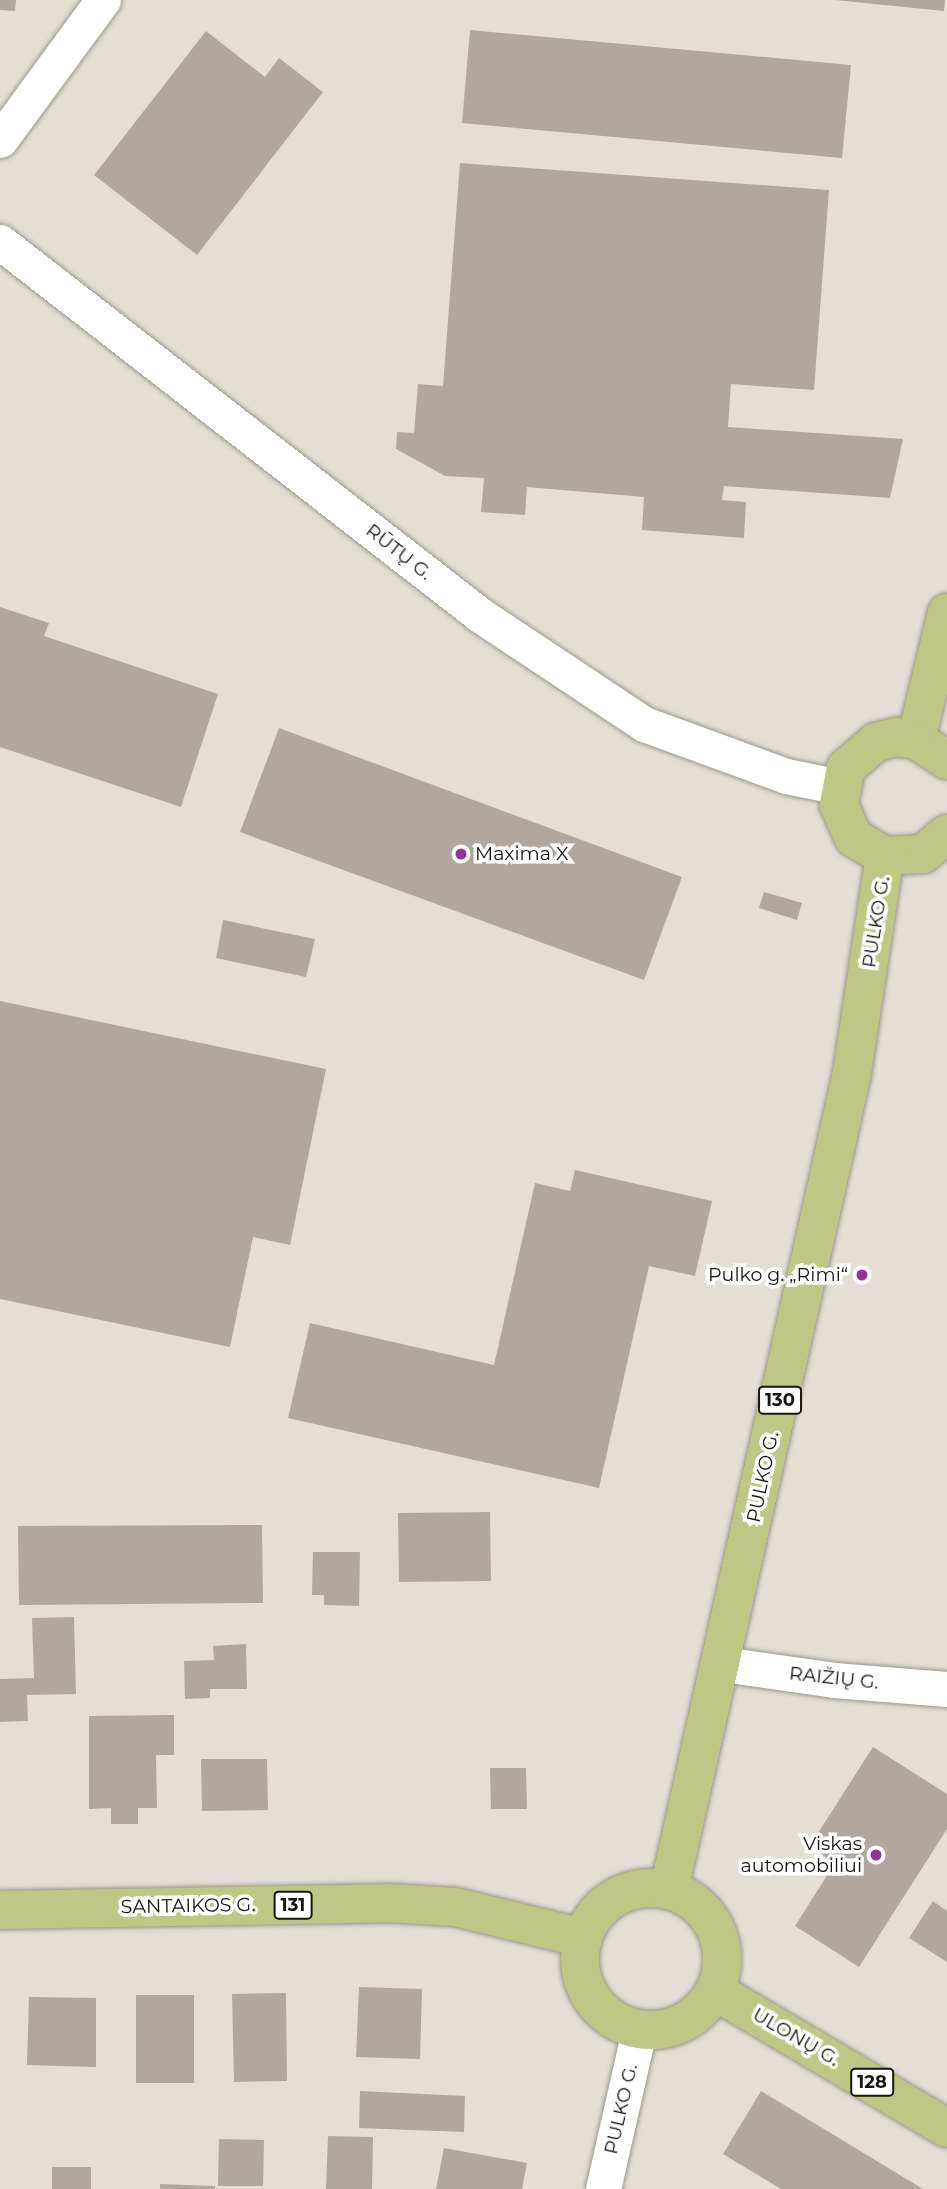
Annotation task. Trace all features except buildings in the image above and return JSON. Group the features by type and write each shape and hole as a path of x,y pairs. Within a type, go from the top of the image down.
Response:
{"main road":[{"path":"947,613 932,750 896,737 876,741 846,768 839,787 839,805 854,838 885,856 923,854 947,835"},
{"name":"PULKO G.","path":"669,1890 722,1664 852,1073 885,856"},
{"path":"648,1888 669,1890 701,1908 720,1938 722,1965 715,1992 698,2012 675,2026 639,2030 603,2012 590,1997 580,1958 583,1938 592,1918 617,1897 648,1888"},
{"name":"SANTAIKOS G.","path":"0,1910 388,1903 455,1908 583,1938"},
{"name":"ULONŲ G.","path":"715,1992 947,2128"}],"street":[{"path":"0,140 103,0"},
{"name":"RŪTŲ G.","path":"0,242 480,615 644,724 786,776 839,787"},
{"name":"RAIŽIŲ G.","path":"722,1664 834,1680 947,1689"},
{"name":"PULKO G.","path":"603,2189 639,2030"}],"place":[{"name":"Maxima X","path":"461,854"},
{"name":"Pulko g. „Rimi“","path":"862,1275"},
{"name":"Viskas automobiliui","path":"876,1855"}]}
